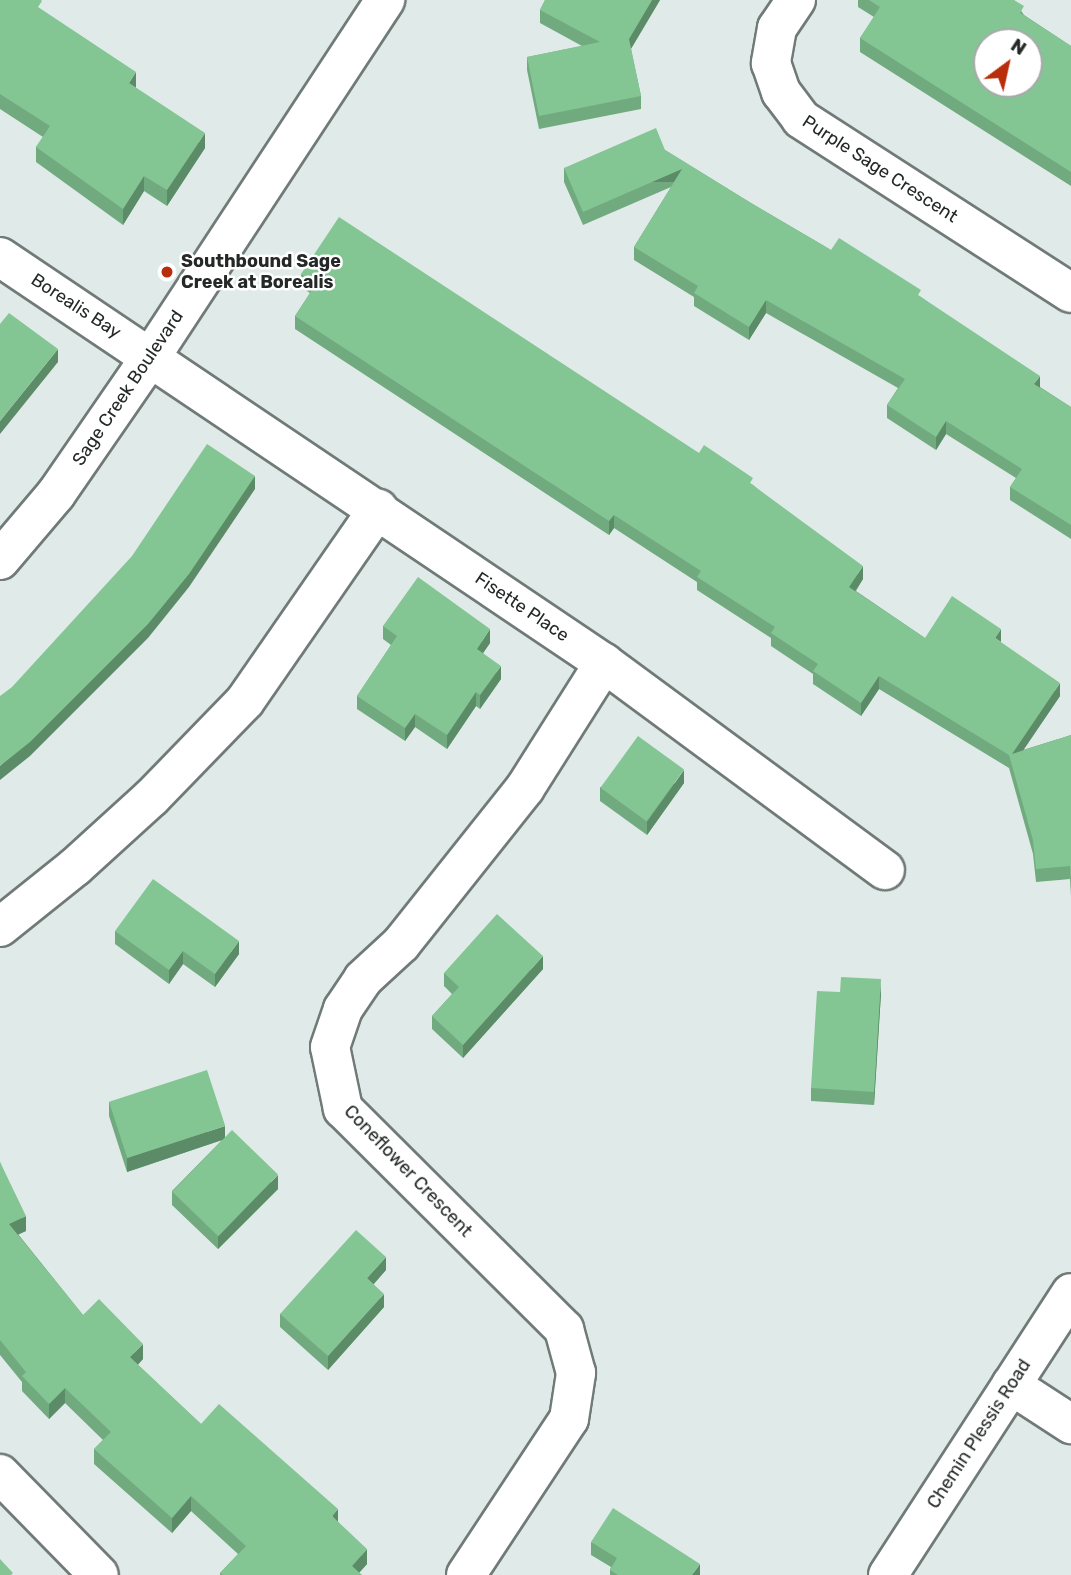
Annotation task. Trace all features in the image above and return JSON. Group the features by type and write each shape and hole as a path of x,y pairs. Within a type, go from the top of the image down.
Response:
{"street":[{"name":"Sage Creek Boulevard","path":"0,560 56,494 152,355 385,0"},
{"name":"Purple Sage Crescent","path":"796,0 777,28 771,63 781,92 801,119 1071,293"},
{"name":"Borealis Bay","path":"0,257 152,355"},
{"name":"Fisette Place","path":"152,355 604,663 885,870"},
{"path":"0,927 85,858 237,710 378,509"},
{"name":"Coneflower Crescent","path":"466,1575 569,1419 576,1373 564,1329 343,1109 330,1047 344,1009 363,979 401,944 525,788 604,663"},
{"name":"Chemin Plessis Road","path":"888,1575 1071,1293"},
{"path":"1011,1385 1071,1424"},
{"path":"0,1474 99,1575"}],"building":[{"path":"0,0 41,0 38,7 136,72 129,83 205,133 167,190 144,176 123,209 36,147 50,126 0,94"},
{"path":"545,0 652,0 629,39 641,96 539,116 527,57 600,42 540,10"},
{"path":"869,0 1014,0 1024,6 1020,13 1071,46 1071,172 860,38 880,7"},
{"path":"656,128 665,150 831,250 839,238 921,290 918,295 1040,376 1034,384 1071,407 1071,525 1010,487 1022,469 946,421 936,437 887,405 905,379 766,300 749,327 694,293 698,286 634,247 682,169 583,212 564,168"},
{"path":"339,217 699,453 704,445 753,478 750,483 863,566 849,587 925,638 952,596 1001,629 995,638 1060,683 1012,754 1071,735 1071,882 1070,866 1036,869 1033,840 1009,755 879,676 861,703 813,671 818,664 771,633 775,627 697,577 701,571 614,515 609,521 295,316 316,284 301,274"},
{"path":"9,313 58,349 0,421 0,324"},
{"path":"207,444 255,476 189,574 148,624 30,742 0,766 0,696 12,687 132,556"},
{"path":"418,577 490,629 477,649 501,666 480,695 476,692 447,735 415,714 405,728 357,696 397,636 383,626"},
{"path":"638,736 684,770 646,821 600,788"},
{"path":"153,879 239,941 215,974 183,951 169,970 115,931"},
{"path":"497,914 543,956 463,1045 432,1016 459,987 444,973"},
{"path":"841,977 881,979 874,1092 811,1088 817,991 840,992"},
{"path":"207,1070 225,1126 127,1158 109,1102"},
{"path":"232,1130 278,1174 218,1236 172,1192"},
{"path":"0,1162 26,1216 9,1224 83,1315 99,1299 143,1344 130,1357 201,1424 219,1404 338,1509 332,1516 367,1549 352,1566 362,1575 223,1575 220,1573 246,1546 191,1496 172,1518 94,1449 111,1432 65,1388 49,1404 22,1376 26,1372 0,1340"},
{"path":"356,1230 386,1257 367,1278 384,1294 328,1356 280,1314"},
{"path":"613,1508 700,1564 692,1575 618,1575 610,1570 617,1558 591,1542"},
{"path":"0,1559 13,1573 11,1575 0,1575"}],"place":[{"name":"Southbound Sage Creek at Borealis","path":"167,272"}]}
